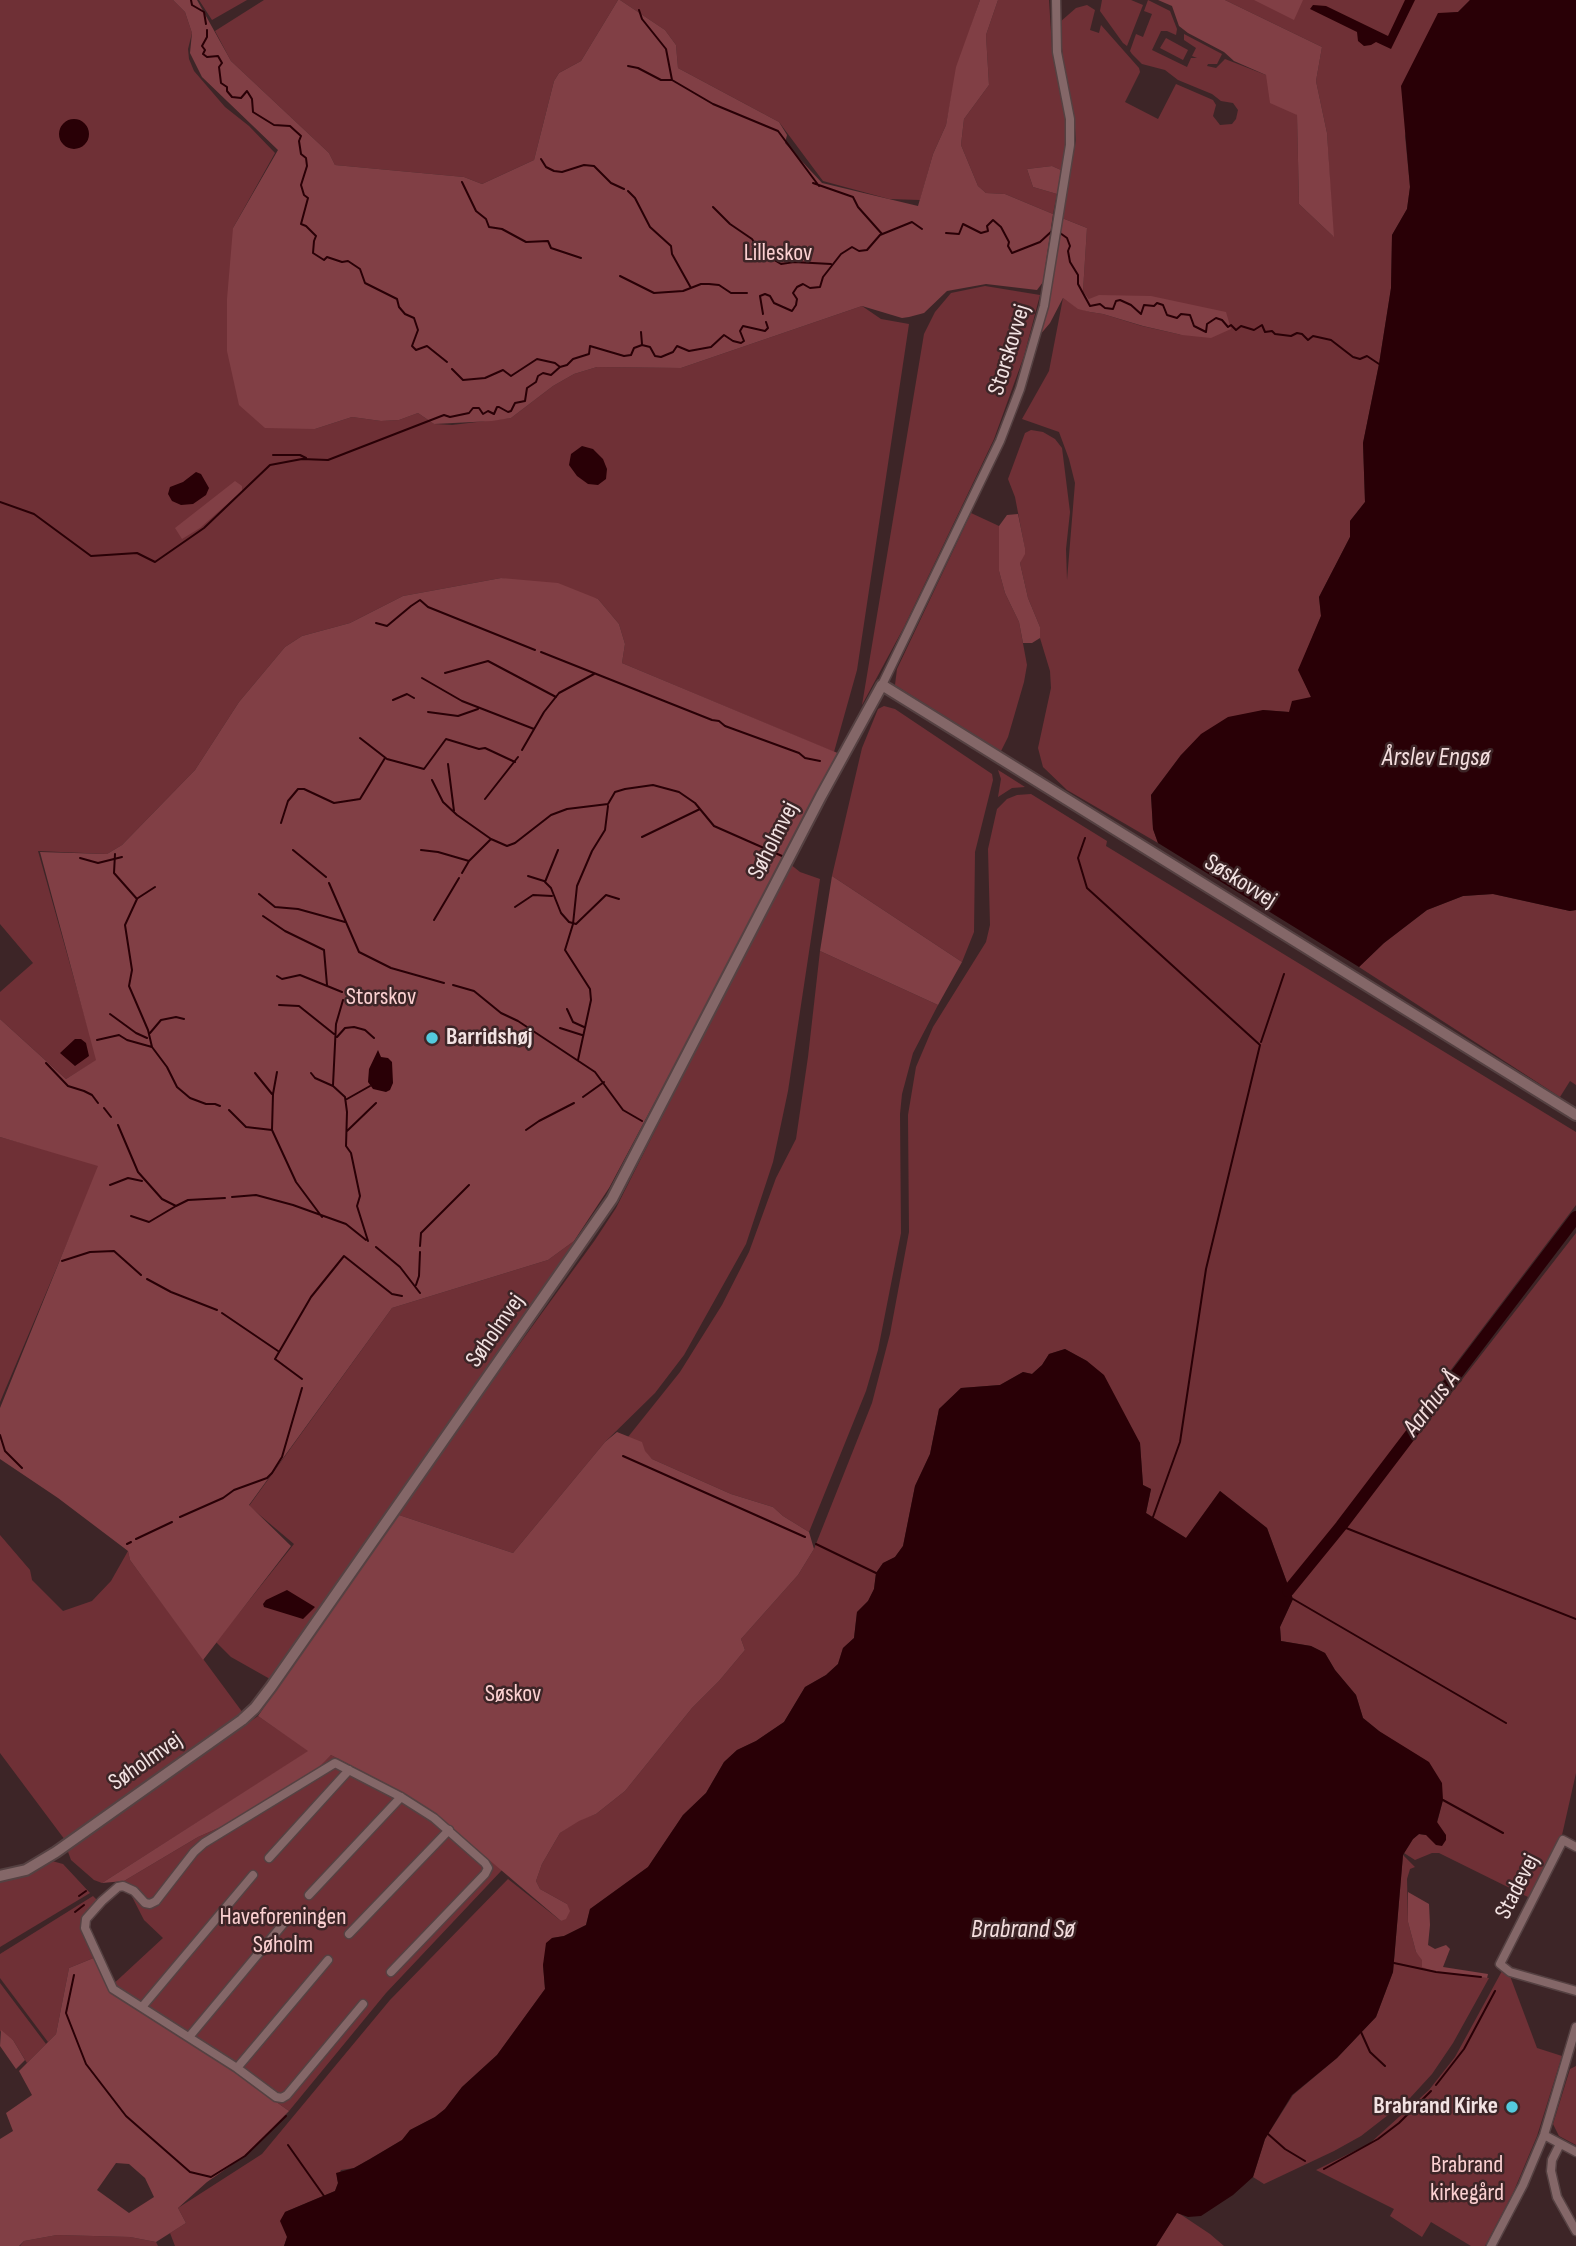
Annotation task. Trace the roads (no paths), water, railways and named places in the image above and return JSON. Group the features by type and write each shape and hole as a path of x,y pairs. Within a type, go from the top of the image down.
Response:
{"street":[{"name":"Storskovvej","path":"882,685 983,477 1020,389 1044,306 1070,145 1070,119 1058,52 1056,0"},
{"name":"Søskovvej","path":"882,685 1576,1115"},
{"name":"Søholmvej","path":"0,1876 26,1870 56,1852 242,1720 271,1687 612,1199 821,796 882,685"},
{"path":"363,2004 282,2098 276,2097 237,2068 122,1996 110,1983 85,1928 86,1919 118,1887 123,1886 134,1891 145,1903 156,1901 204,1843 335,1763 401,1797 449,1830 488,1868 391,1972"},
{"path":"269,1858 349,1770"},
{"path":"309,1895 401,1797"},
{"path":"349,1934 449,1830"},
{"name":"Stadevej","path":"1576,1847 1563,1840 1500,1964 1510,1972 1576,1991"},
{"path":"142,2007 253,1875"},
{"path":"189,2037 289,1917"},
{"path":"237,2068 328,1960"},
{"path":"1491,2246 1523,2185 1544,2135 1576,2027"},
{"path":"1566,2060 1576,2063"},
{"path":"1544,2135 1576,2152"},
{"path":"1560,2144 1552,2160 1551,2171 1557,2197 1576,2231"}],"water":[{"path":"1405,0 1415,0 1391,49 1376,42 1364,46 1358,41 1357,32 1310,9 1313,5 1326,6 1388,36"},
{"name":"Årslev Engsø","path":"1470,0 1576,0 1576,910 1570,911 1493,894 1463,896 1427,910 1384,943 1359,967 1158,843 1153,829 1151,795 1181,755 1201,734 1228,717 1263,710 1289,712 1292,701 1311,697 1298,670 1321,616 1319,597 1350,537 1350,521 1365,502 1363,443 1391,288 1392,235 1407,209 1410,187 1401,86 1438,13 1458,12"},
{"path":"74,119 80,120 88,128 88,140 80,148 74,149 68,148 60,140 59,134 60,128 68,120"},
{"path":"582,446 593,449 603,459 607,469 606,479 598,485 588,484 577,476 569,465 571,454"},
{"path":"196,472 201,474 209,488 206,495 193,504 181,505 172,501 168,494 170,487 183,482"},
{"path":"75,1039 86,1043 89,1056 75,1066 60,1053"},
{"path":"378,1050 381,1057 392,1062 393,1083 386,1092 373,1089 368,1082 369,1069"},
{"name":"Brabrand Sø","path":"1065,1349 1087,1361 1104,1375 1140,1443 1143,1485 1151,1489 1146,1513 1186,1538 1220,1491 1267,1528 1293,1599 1280,1627 1281,1641 1311,1646 1325,1653 1356,1695 1363,1718 1429,1762 1442,1783 1443,1800 1437,1822 1446,1835 1446,1840 1442,1846 1436,1845 1426,1835 1419,1834 1403,1855 1393,1972 1376,2017 1337,2058 1292,2095 1265,2139 1253,2177 1233,2195 1201,2216 1188,2217 1177,2213 1156,2246 284,2246 287,2237 280,2221 285,2212 335,2191 338,2183 336,2173 354,2168 370,2159 445,2109 462,2087 497,2055 545,1989 543,1965 546,1943 586,1925 590,1909 648,1867 683,1815 706,1793 724,1762 737,1750 784,1722 805,1687 826,1675 838,1664 843,1648 854,1638 857,1612 868,1601 874,1589 876,1573 883,1563 895,1557 903,1546 915,1486 930,1454 939,1409 961,1388 1000,1385 1023,1372 1032,1374 1049,1354"},
{"path":"287,1590 315,1607 303,1619 264,1607 266,1600"}],"waterway":[{"path":"191,0 192,5 204,12 206,24"},
{"path":"639,10 642,19 666,49 672,80 713,104 778,131 819,186"},
{"path":"207,30 202,46 205,50 203,54 207,57 218,56 222,63 219,67 221,83 227,87 232,97 241,98 247,91 252,99 253,112 274,125 290,126 301,136 301,154 306,158 307,166 301,185 308,198 301,224 316,236 313,253 324,260 327,257 342,262 348,261 360,269 365,283 397,299 405,314 414,318 418,330 412,346 416,350 427,346 447,362"},
{"path":"628,66 661,80 672,80"},
{"path":"541,159 546,167 554,171 562,172 584,165 594,166 611,183 624,189"},
{"path":"462,182 476,211 486,219 489,227 502,229 526,242 548,241 551,248 581,258"},
{"path":"813,183 853,197 858,207 882,234"},
{"path":"628,191 635,198 650,227 671,246 672,254 691,288"},
{"path":"713,207 730,224 752,239 761,253 766,255"},
{"path":"946,233 959,234 963,224 981,233 988,231 987,226 993,220 1001,227 1012,253 1040,242 1052,231"},
{"path":"763,314 760,296 770,296 774,303 792,311 796,305 797,299 793,293 797,287 803,284 810,288 820,287 823,277 841,254 852,247 859,251 867,250 880,235 912,222 922,229"},
{"path":"1060,233 1067,238 1070,262 1090,306 1100,304 1113,309 1116,301 1120,300 1141,314 1144,305 1154,306 1157,303 1163,305 1167,315 1177,318 1181,314 1190,315 1194,326 1206,332 1207,324 1216,318 1236,330 1241,326 1254,330 1262,325 1265,332 1291,336 1297,333 1308,340 1313,336 1331,340 1353,357 1360,359 1367,356 1379,364"},
{"path":"771,258 781,264 831,264"},
{"path":"620,276 654,293 683,291 701,284 719,285 731,293 747,293"},
{"path":"452,369 463,380 485,378 503,370 511,376 537,359 555,363 560,367 567,365 573,359 589,354 590,346 624,356 631,355 634,348 642,345 650,347 655,356 661,357 673,352 677,346 689,351 711,347 724,335 741,343 744,341 740,331 743,326 765,331 768,328 766,322"},
{"path":"641,332 642,344"},
{"path":"0,502 34,514 91,556 137,553 155,562 204,528 270,465 302,459 328,460 444,415 450,417 469,413 473,408 479,408 483,414 488,411 494,414 497,407 511,411 515,403 525,401 527,388 536,382 538,376 543,373 551,375 560,367"},
{"path":"273,455 300,455 306,458"},
{"path":"376,623 387,626 420,600 428,607 535,650"},
{"path":"541,652 799,753 805,758 820,761"},
{"path":"445,673 488,661 556,697"},
{"path":"522,750 544,712 559,693 594,674"},
{"path":"422,678 462,701 534,729"},
{"path":"393,700 407,694 414,698"},
{"path":"428,712 458,716 478,709"},
{"path":"360,738 387,759 424,769 446,739 479,749 485,748 515,762"},
{"path":"485,799 518,757"},
{"path":"281,823 288,801 298,789 304,789 334,803 360,799 385,758"},
{"path":"448,764 454,811"},
{"path":"432,780 443,802 457,815 491,839 507,846 515,843 551,815 567,809 608,804 615,792 653,785 679,792 695,803 714,826 782,856"},
{"path":"578,1060 591,1000 590,989 565,950 573,924 577,886 592,851 605,830 608,806"},
{"path":"642,837 700,809"},
{"path":"1085,838 1078,858 1087,888 1260,1045 1206,1269 1180,1442 1153,1517"},
{"path":"462,873 469,861 491,839"},
{"path":"293,850 326,877"},
{"path":"421,850 469,861"},
{"path":"558,850 545,882 551,888 561,913 569,922 576,924 606,895 619,899"},
{"path":"115,854 114,873 137,899 125,925 132,970 129,986 148,1030 152,1047 167,1067 177,1087 190,1098 220,1106"},
{"path":"80,858 98,863 122,857"},
{"path":"528,876 544,881"},
{"path":"434,920 459,878"},
{"path":"329,883 359,952 391,968 444,983"},
{"path":"138,898 155,887"},
{"path":"259,894 275,907 298,909 345,922"},
{"path":"515,907 533,895 552,896"},
{"path":"263,916 285,931 324,950 327,985"},
{"path":"1261,1042 1284,974"},
{"path":"277,976 282,979 300,975 342,992"},
{"path":"453,985 474,991 501,1013 518,1021 595,1072 623,1110 642,1121"},
{"path":"333,1085 336,1024 343,1000"},
{"path":"279,1005 299,1006 334,1034"},
{"path":"567,1009 573,1022 584,1027"},
{"path":"110,1014 147,1038"},
{"path":"150,1033 161,1020 176,1017 184,1019"},
{"path":"337,1037 345,1028 354,1027 365,1030 374,1038"},
{"path":"560,1028 582,1035"},
{"path":"97,1040 119,1035 152,1047"},
{"path":"46,1063 68,1086 92,1095 98,1103"},
{"path":"272,1130 277,1072"},
{"path":"255,1073 272,1094"},
{"path":"311,1073 345,1097 346,1146 351,1153 360,1196 357,1206 368,1241"},
{"path":"583,1097 604,1082"},
{"path":"347,1099 370,1086"},
{"path":"347,1131 376,1103"},
{"path":"526,1130 574,1103"},
{"path":"104,1108 111,1117"},
{"path":"229,1110 246,1127 272,1130 296,1182 322,1217"},
{"path":"118,1125 138,1172 162,1199 176,1206 188,1200 225,1198"},
{"path":"110,1185 128,1178 142,1181"},
{"path":"420,1246 421,1233 469,1185"},
{"path":"232,1197 256,1195 293,1205 346,1224 366,1240"},
{"path":"131,1216 149,1222 176,1206"},
{"name":"Aarhus Å","path":"1288,1591 1341,1526 1576,1217"},
{"path":"376,1247 400,1267 420,1293"},
{"path":"62,1261 90,1252 114,1251 141,1275"},
{"path":"416,1285 420,1252"},
{"path":"302,1379 275,1359 311,1297 344,1256 392,1294 402,1296"},
{"path":"147,1279 171,1292 217,1310"},
{"path":"222,1313 278,1351"},
{"path":"180,1517 223,1498 234,1490 267,1478 272,1473 282,1457 302,1388"},
{"path":"0,1435 5,1451 22,1468"},
{"path":"623,1456 805,1537"},
{"path":"136,1539 172,1522"},
{"path":"1341,1526 1576,1619"},
{"path":"127,1544 131,1542"},
{"path":"816,1544 876,1573"},
{"path":"1293,1599 1506,1723"},
{"path":"1443,1800 1503,1833"},
{"path":"79,1896 86,1891"},
{"path":"75,1912 84,1905"},
{"path":"1394,1963 1436,1972 1481,1977"},
{"path":"74,1975 66,2013 86,2064 126,2116 190,2172 211,2177 245,2156 286,2116"},
{"path":"1436,2085 1464,2049 1495,1991"},
{"path":"1361,2032 1370,2052 1385,2066"},
{"path":"1324,2169 1378,2139 1399,2123 1431,2091"},
{"path":"1268,2134 1305,2161"},
{"path":"288,2145 324,2196"}],"place":[{"name":"Barridshøj","path":"432,1038"},
{"name":"Brabrand Kirke","path":"1512,2107"}],"park label":[{"name":"Lilleskov","path":"778,254"},
{"name":"Storskov","path":"381,998"},
{"name":"Søskov","path":"513,1695"},
{"name":"Haveforeningen Søholm","path":"283,1932"},
{"name":"Brabrand kirkegård","path":"1467,2180"}]}
